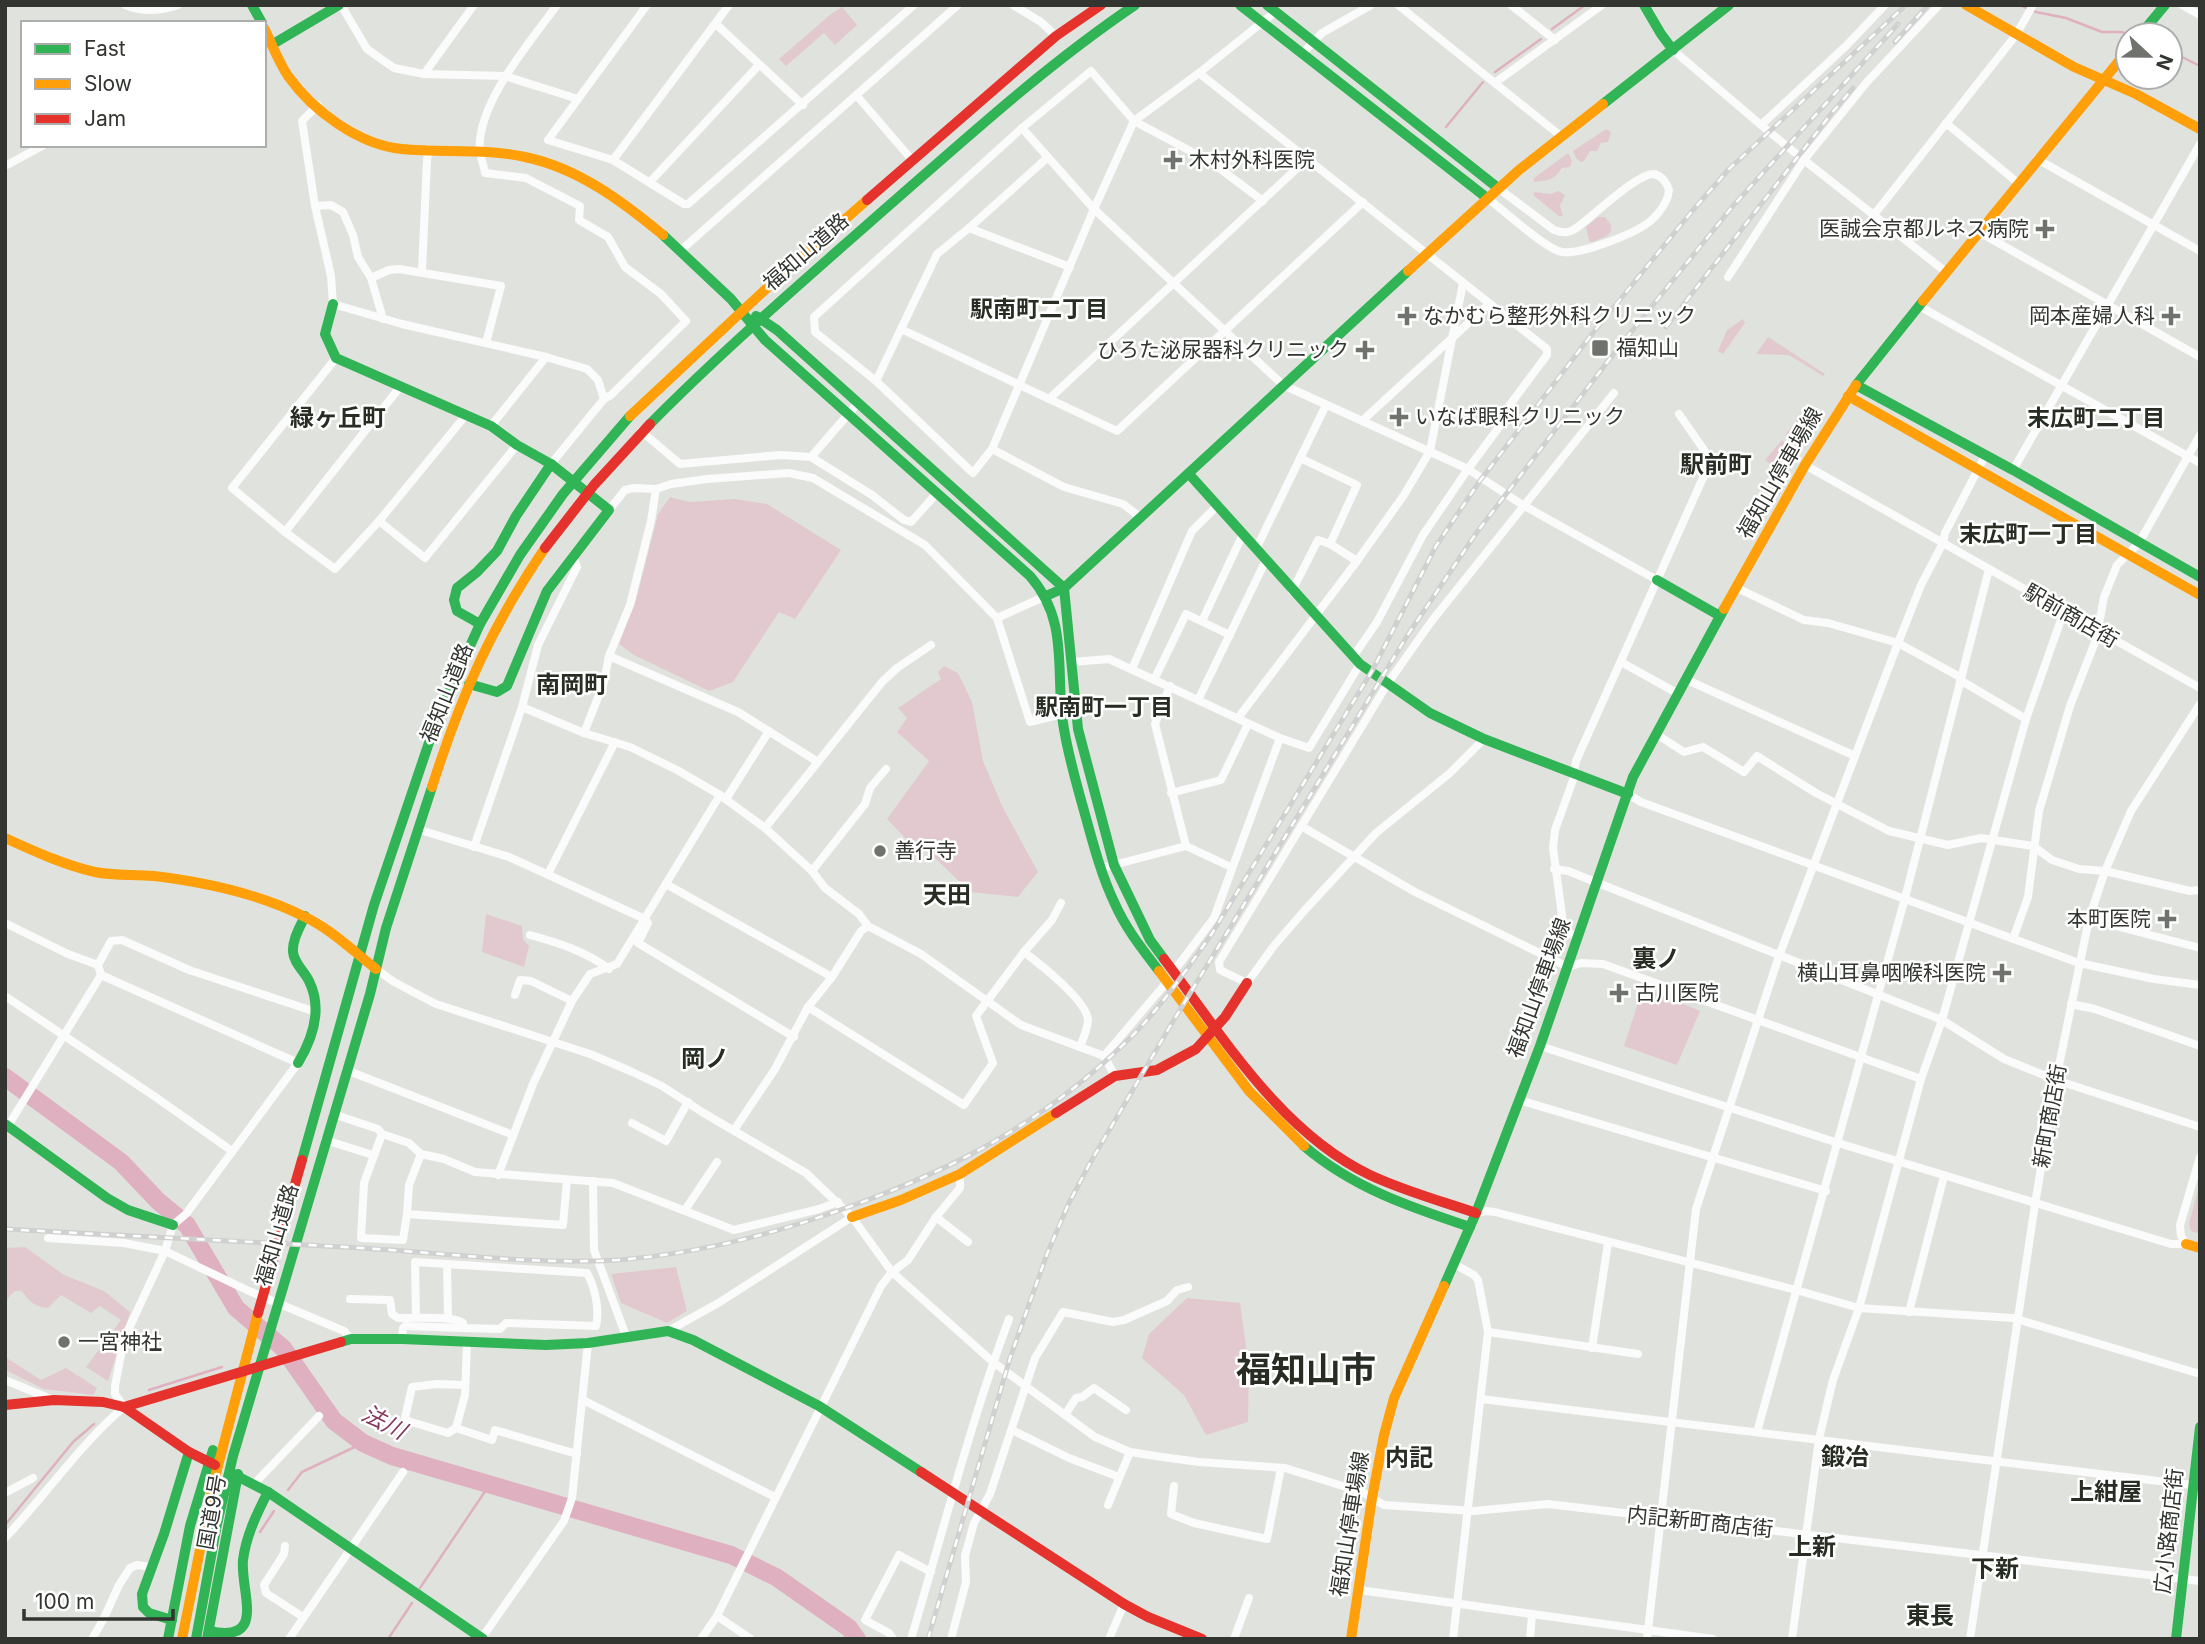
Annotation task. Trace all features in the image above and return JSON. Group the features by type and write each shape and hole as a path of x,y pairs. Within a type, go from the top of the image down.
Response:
{"main road":[{"path":"252,5 261,21"},
{"path":"340,5 269,47 290,78 344,127 367,141 396,148 480,151 528,158 554,164 596,183 680,251 742,311 752,327 1030,576 1046,596 1053,615 1059,640 1062,714 1072,763 1102,868 1110,892 1147,958 1274,1120 1318,1159 1344,1177 1379,1195 1470,1227"},
{"name":"福知山道路","path":"182,1639 208,1482 231,1414 360,957 401,820 433,732 480,624 520,555 563,494 598,449 626,419 742,311 912,160 1056,36 1101,5"},
{"name":"福知山道路","path":"195,1639 255,1381 386,929 420,830 437,770 469,684 483,650 515,592 548,544 606,470 641,431 761,318 1024,88 1135,5"},
{"path":"1240,5 1487,198"},
{"path":"1644,5 1659,28 1663,40 1673,50"},
{"path":"1046,596 1064,588 1498,188 1729,5"},
{"path":"1966,5 2074,67 2136,94 2200,129"},
{"path":"2152,21 2165,5"},
{"path":"1271,8 1498,188"},
{"name":"福知山停車場線","path":"1351,1639 1371,1498 1394,1398 1476,1213 1540,1046 1633,777 1805,465 1848,396 2114,67"},
{"path":"333,304 325,334 336,358 491,426 555,468 607,508 547,591 508,686 497,692 469,684"},
{"path":"742,311 761,318 1064,588 1078,730 1114,865 1150,940 1278,1106 1305,1132 1334,1154 1368,1174 1476,1213"},
{"path":"1856,386 2012,470 2200,577"},
{"path":"1848,396 2200,595"},
{"path":"480,624 457,611 454,600 457,588 477,572 496,551 516,516 555,468"},
{"path":"1189,474 1356,660 1430,713 1484,739 1628,794"},
{"path":"1657,580 1720,616"},
{"path":"5,838 62,862 97,872 157,877 217,887 305,916 336,934 376,969"},
{"path":"298,1063 315,1030 316,1012 315,997 309,981 295,960 292,949 305,916"},
{"path":"852,1217 901,1200 960,1174 1115,1076 1157,1070 1196,1049 1217,1028 1247,983"},
{"path":"7,1125 75,1177 120,1206 139,1215 175,1224"},
{"path":"2186,1244 2200,1248"},
{"path":"124,1407 351,1339 546,1345 588,1343 668,1331 694,1340 820,1406 1124,1604 1202,1639"},
{"path":"5,1405 54,1400 103,1402 124,1407 189,1452 268,1492 482,1638"},
{"name":"広小路商店街","path":"2176,1639 2196,1485 2200,1427"},
{"path":"172,1620 149,1613 143,1607 142,1594 189,1452"},
{"name":"国道9号","path":"168,1639 190,1526 208,1482"},
{"path":"208,1635 233,1637 242,1630 247,1621 249,1610 242,1572 244,1550 268,1492"},
{"name":"国道9号","path":"208,1635 230,1493"}],"street":[{"path":"125,5 134,9 160,10 178,5"},
{"path":"340,5 359,38 376,57 394,68 424,74 505,76 578,99"},
{"path":"424,74 474,5"},
{"path":"555,468 604,399 686,321 661,294 625,267 608,237 579,220 580,206 526,178 485,173 480,151 481,135 490,105 505,76 557,5"},
{"path":"647,5 548,140 613,160 684,204 688,204 803,105 914,5"},
{"path":"613,160 729,5"},
{"path":"680,251 958,5"},
{"path":"1013,5 1041,22 1056,36"},
{"path":"1303,53 1322,33 1371,5"},
{"path":"1398,5 1562,137"},
{"path":"1511,5 1555,40"},
{"path":"1496,82 1602,5"},
{"path":"1761,124 1846,47 1885,5"},
{"path":"1728,277 1804,160 1867,82 1939,5"},
{"path":"1873,216 2016,35 2033,5"},
{"path":"2182,5 2200,15"},
{"path":"1264,201 1211,162 1134,121 1091,71 1022,128 814,317 815,331 876,382 973,472 992,449 1134,121 1262,22 1271,8"},
{"path":"716,24 803,105"},
{"path":"1673,50 1804,160 1946,272"},
{"path":"650,182 759,65"},
{"path":"1072,662 1109,659 1248,724 1309,748 1423,536 1502,424 1509,406 1547,355 1547,349 1199,73"},
{"path":"857,96 912,160"},
{"path":"318,105 302,121 315,206 327,252 333,304 383,319 587,369 598,380 604,399"},
{"path":"1946,123 2018,183"},
{"path":"1022,128 1094,209 1283,385 1468,469 1525,506 1657,580"},
{"path":"2012,470 2063,386 2200,144"},
{"path":"5,166 40,147"},
{"path":"422,271 429,149"},
{"path":"876,382 937,254 970,228 1047,158"},
{"path":"1049,399 1307,159"},
{"path":"2037,159 2200,251"},
{"path":"1487,198 1552,248 1567,252 1587,248 1646,224 1664,205 1669,190 1662,178 1650,174 1571,232 1563,233 1554,230 1498,188"},
{"path":"901,329 1117,431 1363,202"},
{"path":"315,206 331,205 343,212 353,235 358,257 370,278 383,319"},
{"path":"970,228 1070,267"},
{"path":"1979,232 2200,357"},
{"path":"370,278 389,270 422,271 501,286 486,343"},
{"path":"1238,718 1317,617 1404,495 1430,451 1463,283"},
{"path":"1362,421 1489,304"},
{"path":"1919,306 2200,463"},
{"path":"491,426 546,357"},
{"path":"336,358 232,488 335,569 466,415"},
{"path":"285,532 400,387"},
{"path":"1484,739 1450,774 1376,833 1281,938 1247,983 1220,970 1219,962 1388,683 1431,622 1614,393"},
{"path":"811,457 858,403"},
{"path":"1256,550 1326,405"},
{"path":"1578,937 1567,932 1563,923 1554,869 1555,830 1576,761 1713,459 1679,414"},
{"path":"641,431 680,464 780,455 811,457 872,495 904,520 911,522 937,493"},
{"path":"2013,939 2028,897 2039,811 2059,737 2099,632 2104,597 2117,565 2139,543 2200,435"},
{"path":"379,520 425,558 517,445"},
{"path":"992,449 1064,486 1123,505 1140,517"},
{"path":"1648,1635 1696,1209 1779,957 1898,643 1945,533 1986,456"},
{"path":"1300,458 1357,485 1330,544"},
{"name":"駅前商店街","path":"1805,465 2200,688"},
{"path":"607,508 625,490 634,488 656,489 707,479 789,473 813,478 925,545 997,618 1030,722 1062,714"},
{"path":"584,733 604,682 609,656 630,605 651,521 656,489"},
{"path":"1132,670 1192,531 1217,506"},
{"path":"1202,621 1242,534"},
{"path":"1292,591 1318,540 1330,544 1357,561"},
{"path":"474,846 522,707 538,645 577,567 573,556"},
{"path":"1198,700 1266,561"},
{"path":"1757,1432 1879,995 1989,569"},
{"path":"1737,588 1804,620 1828,623 1898,643 2026,719"},
{"path":"997,618 1046,596"},
{"path":"1792,1639 1819,1439 1833,1380 1859,1308 1921,1079 1942,1020 1967,922 2026,719 2064,611"},
{"path":"1154,680 1186,614 1230,635"},
{"path":"765,828 882,682 897,668 931,645"},
{"path":"609,656 738,712 818,762"},
{"path":"1621,662 1677,693"},
{"path":"1685,679 1855,756"},
{"path":"1170,686 1155,724 1186,846"},
{"name":"新町商店街","path":"1970,1639 2035,1204 2056,1080 2089,919 2105,871 2131,811 2200,704"},
{"path":"522,707 584,733 631,747 677,769 723,797 765,828 812,871 825,888 859,914 868,926 921,954 1020,1026 1104,1056 1115,1076"},
{"path":"1171,793 1221,780 1248,724"},
{"path":"498,1175 552,1041 572,1001 590,974 617,964 666,884 769,731"},
{"path":"1656,734 1684,752 1703,747 1744,772 1757,756 1816,793 1889,831 1948,845 1991,838 2033,846 2052,860 2079,869 2105,871 2190,891 2200,890"},
{"path":"1174,971 1213,918 1280,738"},
{"path":"548,874 615,743"},
{"path":"812,871 836,844 865,804 870,788 886,769"},
{"path":"1628,794 1641,802 2079,963 2154,979 2200,985"},
{"path":"1301,826 1415,892 1568,967 1581,963 1603,964 1921,1079"},
{"path":"420,830 509,857 645,919 648,923 638,943 794,1037"},
{"path":"1102,868 1186,846 1231,867"},
{"path":"1554,869 1568,871 1942,1020 2004,1059 2056,1080 2200,1127"},
{"path":"666,884 832,976"},
{"path":"808,1007 964,1105 993,1063 976,1016 1052,920 1061,903"},
{"path":"2089,919 2200,948"},
{"path":"5,923 68,954 98,965"},
{"path":"734,1130 794,1037 808,1007 861,931 868,926"},
{"path":"530,935 571,947 609,969"},
{"path":"7,1125 101,975 98,965 111,941 121,940 189,970 316,1012"},
{"path":"1024,952 1050,973 1086,1010 1088,1022 1080,1047"},
{"name":"内記新町商店街","path":"376,969 394,982 436,1004 552,1041 662,1086 806,1172 852,1217 892,1272 993,1362 1026,1384 1085,1432 1130,1451 1199,1462 1280,1468 1359,1490 1384,1505 1466,1511 1548,1504 2200,1581"},
{"path":"5,1538 105,1424 124,1407 115,1394 116,1374 124,1339 175,1224 186,1214 298,1063 101,975"},
{"path":"516,995 520,979 531,981 572,1001"},
{"path":"1104,1056 1167,982"},
{"path":"5,996 232,1152"},
{"path":"2071,1004 2095,1009 2200,1046"},
{"path":"1540,1046 2035,1204 2171,1244 2186,1244"},
{"path":"346,1070 513,1135"},
{"path":"1519,1100 1826,1191"},
{"path":"632,1123 666,1141 688,1102"},
{"path":"333,1113 377,1129 382,1135 409,1143 421,1154 444,1159 475,1172 613,1183 734,1230 807,1213 838,1202"},
{"path":"382,1135 364,1183 361,1238 403,1240 409,1185 421,1154"},
{"path":"325,1140 373,1155"},
{"path":"2186,1244 2181,1236 2180,1225 2200,1157"},
{"path":"685,1210 717,1162"},
{"path":"701,1639 717,1616 881,1286 892,1272 908,1260 936,1217 960,1188 960,1174"},
{"path":"1909,1312 1944,1176"},
{"path":"407,1214 563,1225 567,1180"},
{"path":"593,1181 594,1250 626,1336"},
{"path":"1476,1213 1495,1212 1859,1308 2017,1320 2200,1374"},
{"path":"668,1331 720,1302 852,1217"},
{"path":"936,1217 968,1242"},
{"path":"48,1238 124,1243 165,1251 224,1280 344,1331 351,1339"},
{"path":"1592,1348 1608,1243"},
{"path":"402,1339 405,1326 500,1329 506,1323 596,1326 598,1319 592,1281 587,1273 415,1262 416,1318"},
{"path":"1452,1639 1488,1332 1478,1280 1454,1264"},
{"path":"447,1265 447,1317"},
{"path":"951,1639 966,1582 965,1556 974,1523 990,1493 1035,1359 1063,1312 1113,1322 1124,1320 1167,1301 1177,1290 1188,1287"},
{"path":"350,1299 390,1300 394,1317 460,1319 463,1328"},
{"path":"911,1639 952,1492 1009,1319"},
{"path":"1488,1332 1638,1354"},
{"path":"465,1385 412,1387 404,1412 405,1418 448,1433 456,1428 465,1395 467,1342"},
{"path":"482,1638 566,1514 572,1498 588,1343"},
{"path":"5,1380 54,1400"},
{"path":"1065,1415 1076,1398 1083,1397 1094,1388 1126,1410"},
{"path":"1481,1399 2196,1485"},
{"path":"583,1400 775,1497"},
{"path":"254,1484 319,1416"},
{"path":"456,1428 492,1440 495,1430 577,1454"},
{"path":"1013,1430 1069,1458 1119,1477"},
{"path":"1108,1505 1130,1451"},
{"path":"1174,1486 1171,1514 1194,1523 1267,1538 1280,1468"},
{"path":"289,1639 403,1472"},
{"path":"5,1493 33,1478"},
{"path":"285,1546 284,1555 264,1585 266,1593 303,1617"},
{"path":"892,1639 889,1633 865,1620 900,1555 931,1572"},
{"path":"92,1639 119,1584 130,1568 137,1565 151,1567"},
{"path":"1359,1590 1648,1635 1713,1639"},
{"path":"1234,1639 1249,1598"},
{"path":"1109,1639 1124,1604"},
{"path":"1530,1639 1532,1615"},
{"path":"717,1616 751,1639"}],"shaded area":[{"path":"842,7 857,25 835,45 824,33 786,66 779,59 831,14"},
{"path":"1606,129 1611,132 1608,142 1601,143 1597,151 1590,151 1584,161 1576,158 1573,151"},
{"path":"1568,153 1572,161 1570,167 1562,168 1550,179 1534,182 1534,178"},
{"path":"1558,191 1565,195 1560,206 1563,216 1559,216 1534,196 1534,192 1551,194"},
{"path":"1598,217 1605,217 1611,225 1611,231 1607,236 1592,242 1589,241 1586,227"},
{"path":"1743,319 1745,323 1723,354 1718,351 1727,330"},
{"path":"1768,337 1825,374 1823,376 1789,355 1756,354"},
{"path":"1810,404 1815,408 1796,444 1785,435"},
{"path":"1782,440 1793,449 1780,472 1765,460"},
{"path":"670,497 689,502 735,499 767,504 841,550 795,619 779,612 733,682 709,691 634,655 619,644 636,600 658,514"},
{"path":"944,666 958,673 972,702 983,761 1003,808 1038,872 1018,897 970,892 936,859 907,840 887,819 929,761 897,732 907,718 898,708 941,679 938,672"},
{"path":"486,914 522,926 523,939 529,946 524,967 482,952"},
{"path":"1643,987 1700,1011 1677,1065 1624,1046"},
{"path":"2200,1183 2200,1234 2191,1231 2189,1223"},
{"path":"25,1247 64,1275 104,1291 130,1312 108,1381 86,1367 121,1320 100,1306 91,1313 61,1295 48,1308 32,1303 22,1291 14,1292 5,1303 5,1248"},
{"path":"676,1267 687,1311 667,1323 621,1303 611,1274"},
{"path":"1187,1298 1240,1303 1249,1369 1248,1422 1206,1435 1184,1395 1142,1358 1149,1334"},
{"path":"5,1357 41,1380 66,1368 97,1388 93,1395 44,1389 5,1370"}],"waterway":[{"path":"1552,29 1585,5"},
{"path":"2020,5 2102,32 2114,32"},
{"path":"1495,72 1541,39"},
{"path":"2184,58 2200,66"},
{"path":"1446,127 1483,82"},
{"name":"法川","path":"5,1077 121,1162 158,1201 187,1225 236,1308 283,1348 334,1421 363,1443 392,1456 731,1555 776,1577 849,1628 857,1639"},
{"path":"149,1390 222,1367"},
{"path":"5,1525 73,1442 94,1424"},
{"path":"288,1490 302,1472 363,1443"},
{"path":"420,1588 490,1484"},
{"path":"260,1532 274,1511"},
{"path":"388,1639 412,1603"}],"railway":[{"path":"5,1229 361,1248 522,1260 586,1261 647,1257 732,1242 843,1209 962,1159 1034,1117 1102,1065 1134,1034 1193,961 1372,671 1436,546 1479,482 1592,334 1729,169 1906,5"},
{"path":"1895,42 1928,5"},
{"path":"928,1639 1010,1358 1047,1254 1090,1163 1172,1023 1407,636 1477,532 1615,352 1732,207 1898,24"},
{"path":"1666,327 1853,88"}],"traffic: fast":[{"path":"252,5 261,21"},
{"path":"273,44 339,5"},
{"path":"650,424 762,318 971,134 1067,54 1135,5"},
{"path":"1240,5 1487,198"},
{"path":"1267,5 1498,188"},
{"path":"1644,5 1673,50"},
{"path":"1603,104 1729,5"},
{"path":"2152,21 2165,5"},
{"path":"663,235 731,299 765,340 1030,576 1043,594 1051,612 1059,650 1061,709 1066,740 1099,862 1110,894 1124,922 1159,971"},
{"path":"1046,596 1064,588 1408,271"},
{"path":"1923,301 1856,385 2013,470 2200,577"},
{"path":"333,304 325,334 336,358 491,426 517,445 551,464 609,510 547,591 507,686 497,692 469,684"},
{"path":"756,316 777,330 1064,588 1078,729 1114,865 1150,940 1164,959"},
{"path":"302,1160 374,905 437,719 480,624 520,555 563,494 630,416"},
{"path":"480,624 457,611 454,600 457,588 497,551 516,516 551,464"},
{"path":"1189,474 1360,664 1430,713 1484,739 1628,794"},
{"path":"1657,580 1720,616"},
{"path":"1444,1286 1476,1213 1540,1046 1633,777 1724,609"},
{"path":"196,1639 217,1524 233,1456 370,994 386,928 432,787"},
{"path":"298,1063 312,1033 316,1013 309,981 295,960 293,952 295,938 305,916"},
{"path":"5,1124 107,1198 128,1210 173,1225"},
{"path":"1304,1146 1362,1185 1404,1204 1470,1227"},
{"path":"341,1342 351,1339 402,1339 546,1345 588,1343 668,1331 693,1340 819,1406 921,1472"},
{"path":"2176,1639 2200,1427"},
{"path":"168,1639 190,1526 213,1450"},
{"path":"172,1620 149,1613 143,1607 142,1594 189,1452"},
{"path":"233,1474 268,1492 483,1639"},
{"path":"207,1639 238,1474"},
{"path":"209,1631 227,1633 239,1630 245,1623 247,1612 244,1551 268,1492"}],"traffic: slow":[{"path":"1966,5 2074,67 2136,94 2200,129"},
{"path":"266,32 284,70 298,89 310,102 354,133 370,141 402,149 494,153 544,162 598,187 663,235"},
{"path":"1923,301 2114,67"},
{"path":"1408,271 1519,170 1603,104"},
{"path":"630,416 768,287 867,200"},
{"path":"1724,609 1805,465 1856,385"},
{"path":"1848,396 2200,595"},
{"path":"432,787 454,722 479,663 509,606 545,548"},
{"path":"5,838 61,862 95,872 192,882 267,901 323,927 376,969"},
{"path":"1159,971 1249,1091 1304,1146"},
{"path":"852,1217 901,1200 960,1174 1056,1113"},
{"path":"2186,1244 2200,1248"},
{"path":"1351,1639 1384,1435 1394,1398 1444,1286"},
{"path":"182,1639 213,1485 258,1313"}],"traffic: jam":[{"path":"867,200 1056,36 1101,5"},
{"path":"545,548 594,485 650,424"},
{"path":"1164,959 1255,1079 1308,1134 1370,1175 1476,1213"},
{"path":"1056,1113 1115,1076 1157,1070 1196,1049 1225,1017 1247,983"},
{"path":"258,1313 302,1160"},
{"path":"124,1407 341,1342"},
{"path":"5,1405 54,1400 103,1402 124,1407 189,1452 215,1465"},
{"path":"921,1472 1124,1604 1202,1639"}],"place":[{"name":"木村外科医院","path":"1173,160"},
{"name":"医誠会京都ルネス病院","path":"2045,229"},
{"name":"なかむら整形外科クリニック","path":"1407,316"},
{"name":"岡本産婦人科","path":"2171,316"},
{"name":"福知山","path":"1600,348"},
{"name":"ひろた泌尿器科クリニック","path":"1365,350"},
{"name":"いなば眼科クリニック","path":"1399,417"},
{"name":"善行寺","path":"880,851"},
{"name":"本町医院","path":"2167,919"},
{"name":"横山耳鼻咽喉科医院","path":"2002,973"},
{"name":"古川医院","path":"1619,993"},
{"name":"一宮神社","path":"64,1342"}],"district":[{"name":"駅南町二丁目","path":"1039,309"},
{"name":"緑ヶ丘町","path":"338,418"},
{"name":"末広町二丁目","path":"2096,418"},
{"name":"駅前町","path":"1716,465"},
{"name":"末広町一丁目","path":"2028,534"},
{"name":"南岡町","path":"572,685"},
{"name":"駅南町一丁目","path":"1104,707"},
{"name":"天田","path":"947,895"},
{"name":"裏ノ","path":"1656,959"},
{"name":"岡ノ","path":"705,1059"},
{"name":"福知山市","path":"1306,1370"},
{"name":"鍛冶","path":"1845,1457"},
{"name":"内記","path":"1409,1458"},
{"name":"上紺屋","path":"2106,1492"},
{"name":"上新","path":"1812,1547"},
{"name":"下新","path":"1995,1569"},
{"name":"東長","path":"1930,1616"}]}
